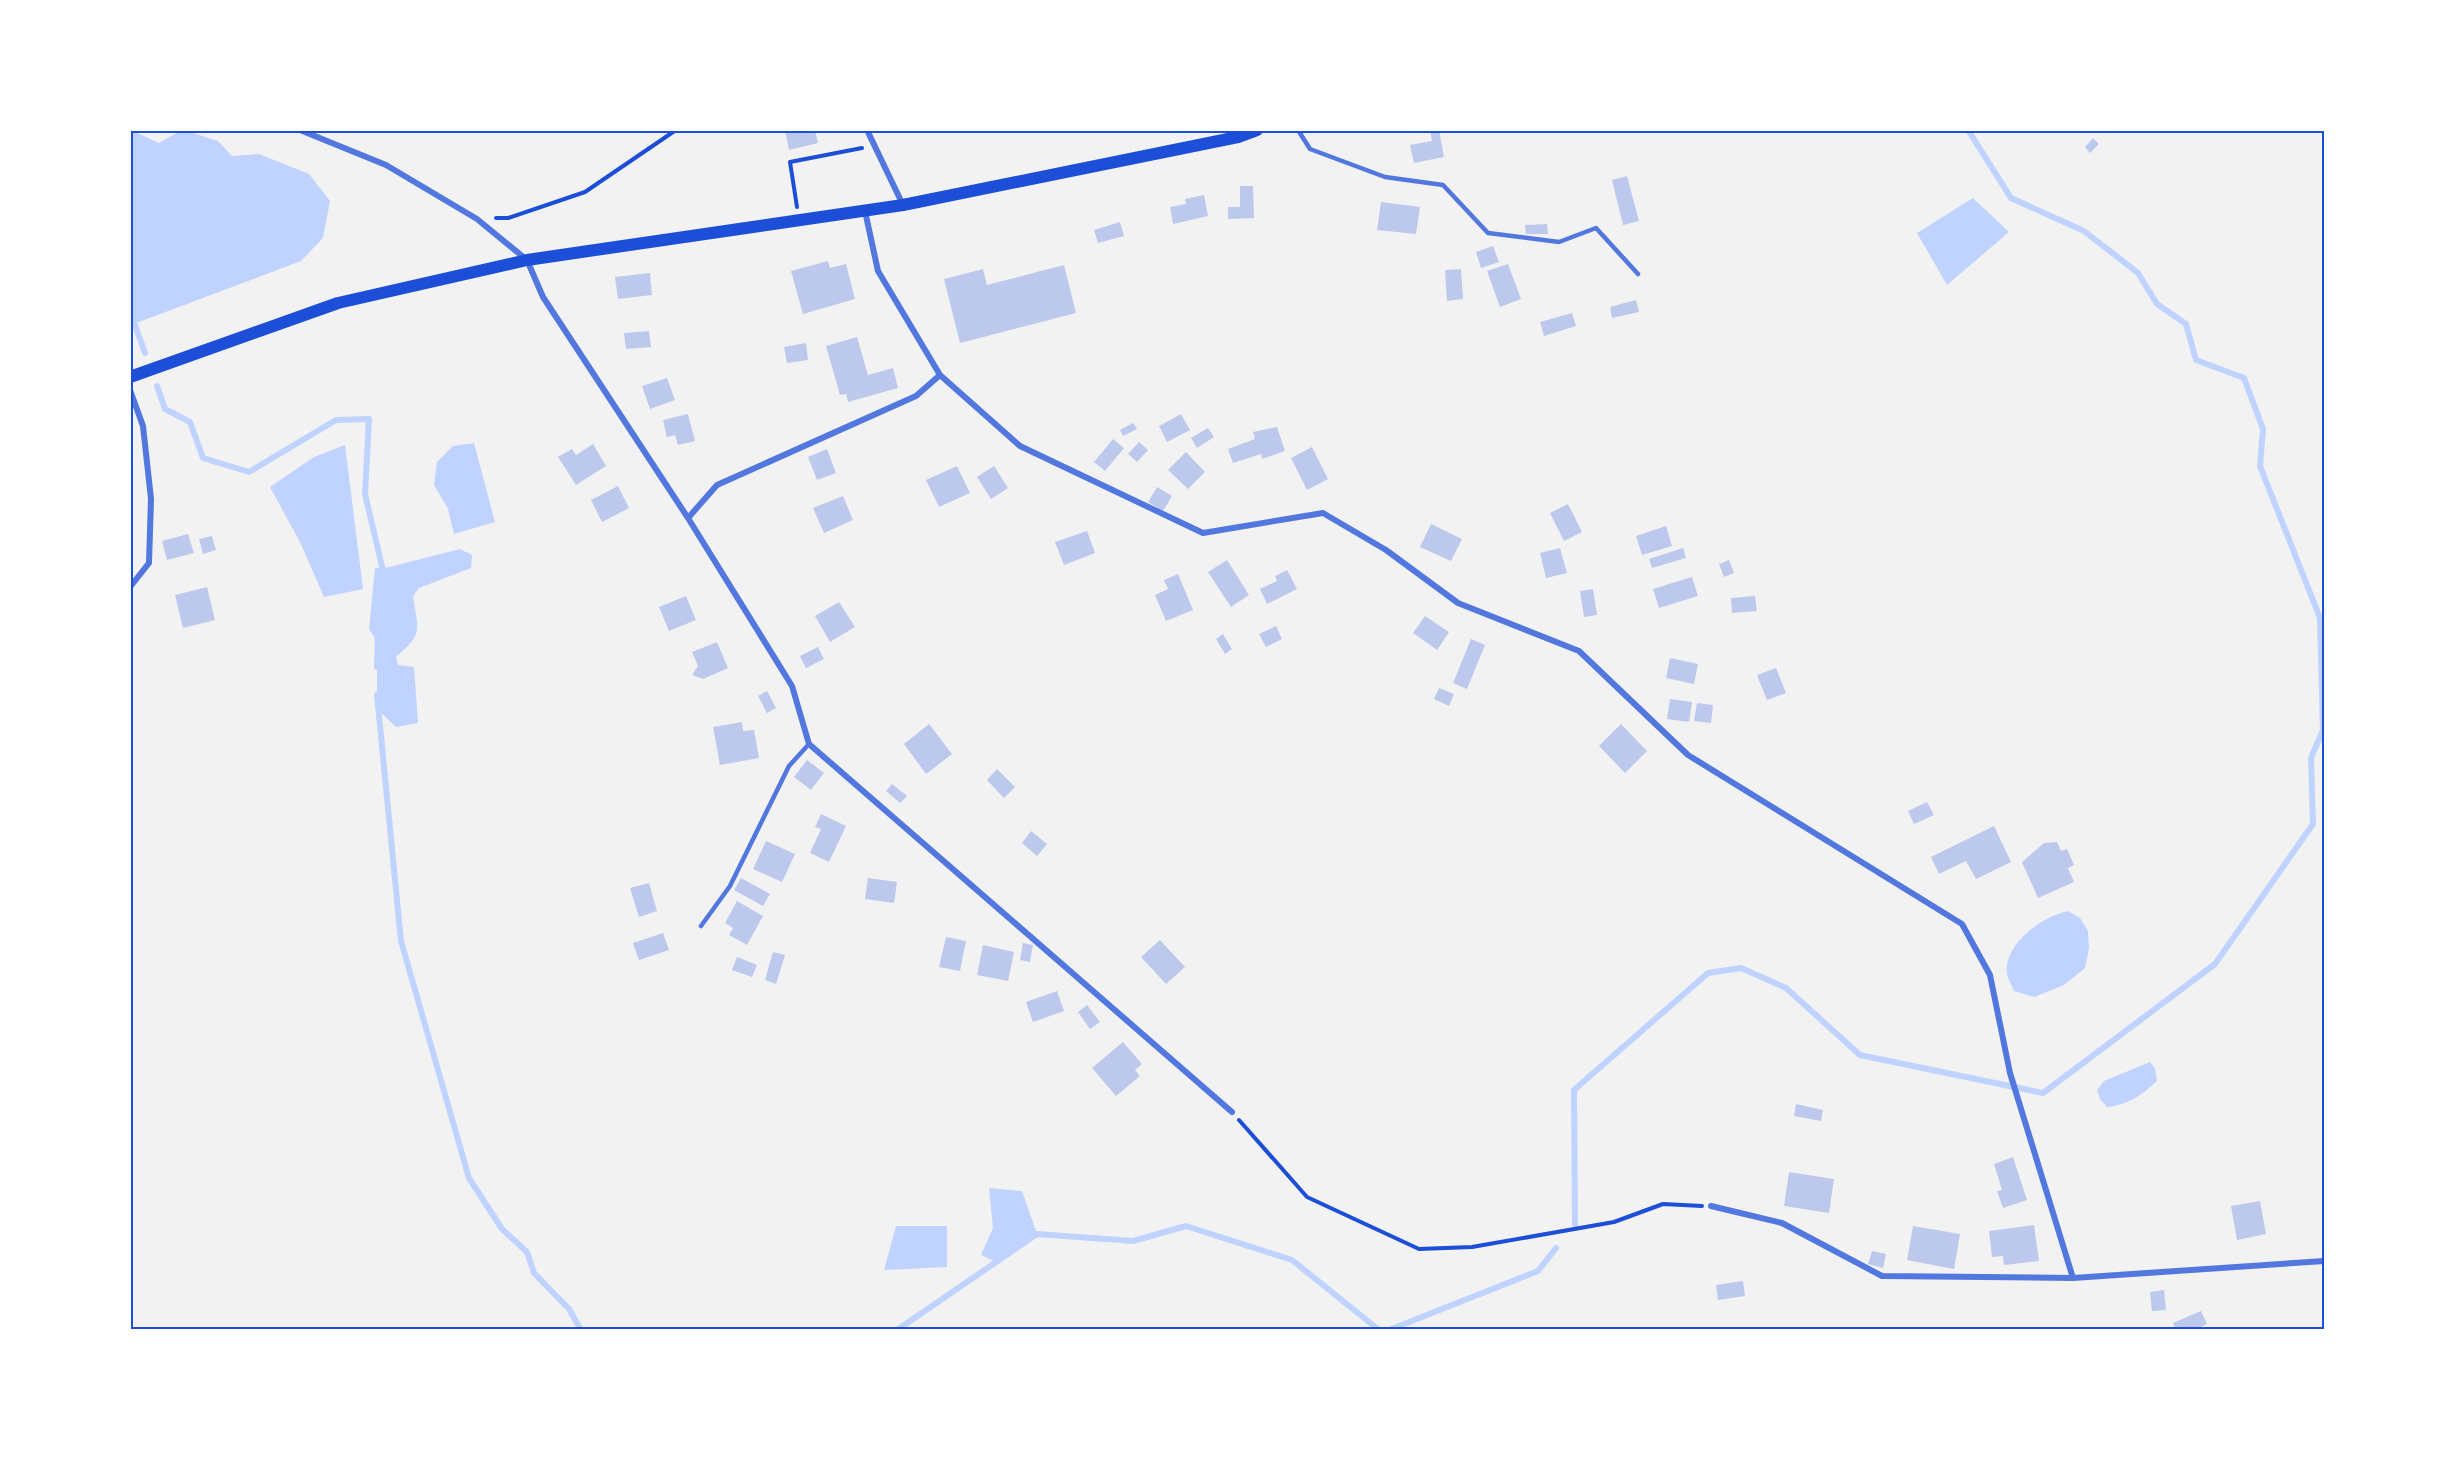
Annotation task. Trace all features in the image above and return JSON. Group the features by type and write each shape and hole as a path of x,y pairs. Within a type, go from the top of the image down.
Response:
{"main road":[{"path":"130,377 338,303 527,260 903,205 1238,137 1257,130"}],"street":[{"path":"300,130 386,165 477,219 527,260 543,297 688,518 792,686 810,744 1232,1112"},
{"path":"867,130 903,205"},
{"path":"865,211 878,271 940,375 1020,446 1203,533 1323,513 1386,550 1458,603 1579,651 1688,755 1962,924 1990,975 2010,1073 2024,1112 2073,1278"},
{"path":"688,518 717,485 916,396 940,375"},
{"path":"130,390 143,426 150,499 148,563 130,587"},
{"path":"1711,1206 1782,1223 1882,1276 2073,1278 2325,1261"}],"lane":[{"path":"1298,130 1310,149 1385,177 1443,185 1488,233 1558,242 1596,228 1638,274"},
{"path":"701,926 730,886 789,766 810,744"}],"path":[{"path":"477,219 508,218 585,192 676,130"},
{"path":"798,220 790,162 875,146"},
{"path":"1232,1112 1307,1197 1419,1249 1472,1246 1614,1222 1664,1204 1711,1206"}],"water":[{"path":"131,130 159,143 180,131 187,131 218,141 232,156 259,154 309,174 330,201 323,238 301,261 131,325"},
{"path":"1973,198 2009,232 1947,285 1917,233"},
{"path":"474,443 495,522 454,534 448,509 434,485 437,462 453,446"},
{"path":"345,445 363,589 324,597 301,544 270,487 314,457"},
{"path":"460,549 472,555 471,568 419,588 413,596 417,631 411,642 396,657 398,665 414,667 418,723 396,727 377,709 377,641 369,629 375,568 385,568"},
{"path":"2068,911 2080,918 2088,931 2089,948 2085,968 2064,985 2034,997 2014,991 2007,974 2007,963 2011,952 2018,942 2037,925"},
{"path":"2150,1062 2155,1068 2157,1081 2134,1098 2122,1104 2107,1107 2100,1099 2097,1090 2104,1081"},
{"path":"989,1188 1022,1191 1037,1234 996,1262 981,1255 993,1228"},
{"path":"896,1226 947,1226 947,1267 884,1270"}],"building":[{"path":"785,130 815,130 818,143 789,150"},
{"path":"1430,130 1439,130 1444,157 1414,163 1410,145 1432,141"},
{"path":"2093,138 2099,144 2090,153 2085,147"},
{"path":"1627,176 1639,221 1623,225 1612,180"},
{"path":"1240,186 1253,186 1254,218 1228,219 1228,207 1240,207"},
{"path":"1204,195 1208,216 1173,224 1170,207 1186,204 1185,199"},
{"path":"1381,202 1420,207 1416,234 1377,230"},
{"path":"1120,222 1124,236 1098,243 1094,230"},
{"path":"1547,224 1548,234 1526,234 1525,225"},
{"path":"1493,246 1499,262 1481,268 1476,252"},
{"path":"828,261 830,268 846,264 855,299 803,314 791,271"},
{"path":"1508,264 1521,299 1500,307 1487,271"},
{"path":"1064,265 1076,313 960,343 944,279 983,269 987,285"},
{"path":"1461,269 1463,299 1447,301 1445,270"},
{"path":"650,273 652,295 618,299 615,277"},
{"path":"1636,300 1639,312 1612,318 1610,307"},
{"path":"1572,313 1576,326 1544,336 1540,322"},
{"path":"649,331 651,347 626,349 624,333"},
{"path":"857,337 868,375 893,368 898,388 848,402 846,394 840,395 826,346"},
{"path":"806,343 808,360 787,363 784,347"},
{"path":"667,378 675,400 650,409 642,386"},
{"path":"688,414 695,441 678,445 675,435 667,437 663,420"},
{"path":"1181,414 1190,430 1167,442 1159,426"},
{"path":"1133,423 1137,429 1123,436 1120,430"},
{"path":"1277,427 1285,451 1262,459 1261,454 1233,463 1228,449 1255,439 1253,432"},
{"path":"1208,428 1214,437 1197,448 1191,438"},
{"path":"1113,439 1124,448 1105,471 1094,462"},
{"path":"1139,442 1148,450 1137,462 1128,454"},
{"path":"593,444 606,466 576,485 558,457 572,449 576,455"},
{"path":"1312,447 1328,479 1307,490 1291,458"},
{"path":"827,449 836,473 817,480 808,457"},
{"path":"1186,452 1205,472 1188,489 1168,470"},
{"path":"957,466 970,493 939,507 926,480"},
{"path":"994,466 1008,488 991,499 977,477"},
{"path":"618,486 629,508 602,522 591,500"},
{"path":"1157,487 1172,496 1163,511 1148,502"},
{"path":"843,496 853,520 824,533 813,508"},
{"path":"1568,504 1582,532 1564,541 1550,513"},
{"path":"1431,524 1462,539 1451,561 1420,547"},
{"path":"1666,526 1672,546 1642,555 1636,536"},
{"path":"1087,531 1095,553 1064,565 1055,542"},
{"path":"188,534 194,553 167,560 162,541"},
{"path":"212,536 216,550 203,554 199,539"},
{"path":"1560,548 1567,573 1546,578 1540,553"},
{"path":"1683,548 1686,558 1652,568 1649,559"},
{"path":"1227,560 1249,595 1231,607 1208,572"},
{"path":"1729,560 1734,573 1724,577 1719,564"},
{"path":"1287,570 1297,589 1267,604 1260,589 1277,581 1275,576"},
{"path":"1178,574 1193,610 1166,621 1155,595 1168,589 1164,580"},
{"path":"1692,577 1698,596 1659,608 1653,589"},
{"path":"207,587 215,620 183,628 175,595"},
{"path":"1593,589 1597,615 1584,617 1580,591"},
{"path":"686,596 696,620 669,631 659,607"},
{"path":"1755,596 1757,611 1732,613 1731,598"},
{"path":"839,602 855,627 830,642 815,616"},
{"path":"1425,616 1449,632 1437,650 1413,633"},
{"path":"1276,626 1282,639 1266,647 1259,634"},
{"path":"1223,634 1232,649 1225,654 1216,639"},
{"path":"1471,639 1485,645 1467,689 1453,683"},
{"path":"717,642 728,668 703,679 692,675 698,666 692,652"},
{"path":"818,647 824,659 806,668 800,656"},
{"path":"1670,658 1698,664 1694,684 1666,678"},
{"path":"1776,668 1786,693 1767,700 1757,675"},
{"path":"1439,688 1454,694 1449,706 1434,699"},
{"path":"767,691 776,708 767,713 758,696"},
{"path":"1670,699 1692,702 1689,722 1667,719"},
{"path":"1697,703 1713,705 1711,723 1694,721"},
{"path":"742,722 743,731 754,730 759,758 720,765 713,727"},
{"path":"929,724 952,754 926,774 904,744"},
{"path":"1621,724 1647,751 1625,773 1599,746"},
{"path":"807,760 824,773 811,790 794,777"},
{"path":"997,769 1015,787 1004,798 987,780"},
{"path":"892,784 907,796 900,803 886,791"},
{"path":"1927,802 1934,815 1914,824 1908,811"},
{"path":"821,814 846,826 829,862 810,853 821,829 815,827"},
{"path":"1994,826 2011,862 1976,879 1966,861 1939,874 1931,857"},
{"path":"1031,831 1047,844 1037,856 1022,843"},
{"path":"766,841 795,854 782,882 753,869"},
{"path":"2057,842 2061,851 2067,849 2074,865 2068,868 2074,882 2038,898 2022,862 2044,843"},
{"path":"741,878 770,894 763,906 734,890"},
{"path":"868,878 897,882 894,903 865,899"},
{"path":"649,883 657,911 639,917 630,888"},
{"path":"737,901 763,916 747,945 729,935 733,928 725,923"},
{"path":"663,933 669,950 639,960 633,943"},
{"path":"946,937 966,941 960,971 939,967"},
{"path":"1160,940 1185,967 1166,984 1141,957"},
{"path":"1023,943 1033,945 1030,962 1020,960"},
{"path":"983,945 1014,952 1008,981 977,975"},
{"path":"773,952 785,955 776,984 765,980"},
{"path":"737,957 757,965 752,977 732,970"},
{"path":"1057,991 1064,1011 1033,1022 1026,1002"},
{"path":"1087,1005 1100,1022 1090,1029 1078,1012"},
{"path":"1123,1042 1142,1064 1135,1070 1140,1076 1116,1096 1092,1068"},
{"path":"1796,1104 1823,1110 1821,1121 1794,1116"},
{"path":"2013,1157 2027,1200 2003,1208 1997,1191 2002,1190 1994,1164"},
{"path":"1789,1172 1834,1179 1829,1213 1784,1206"},
{"path":"2260,1201 2266,1234 2237,1240 2231,1206"},
{"path":"2034,1225 2039,1261 2004,1265 2003,1256 1992,1257 1989,1231"},
{"path":"1913,1226 1960,1234 1954,1269 1907,1260"},
{"path":"1872,1251 1886,1254 1883,1268 1868,1264"},
{"path":"1743,1281 1745,1296 1718,1300 1716,1285"},
{"path":"2164,1290 2166,1310 2152,1311 2150,1292"},
{"path":"2201,1311 2207,1324 2195,1330 2176,1330 2173,1323"}],"waterway":[{"path":"1575,1224 1574,1090 1708,973 1741,968 1786,988 1860,1055 2043,1093 2215,964 2313,824 2311,758 2323,730 2320,618 2260,466 2263,429 2244,378 2196,360 2186,324 2157,304 2138,273 2084,231 2011,198 1968,130"},
{"path":"130,311 145,353"},
{"path":"157,386 165,409 190,422 203,458 249,472 336,420 369,419 365,494 384,575"},
{"path":"377,667 378,636"},
{"path":"377,695 401,941 469,1178 502,1229 527,1252 534,1273 569,1309 581,1330"},
{"path":"897,1330 1037,1234 1133,1241 1186,1226 1292,1260 1379,1330"},
{"path":"1389,1330 1538,1271 1556,1248"}]}
